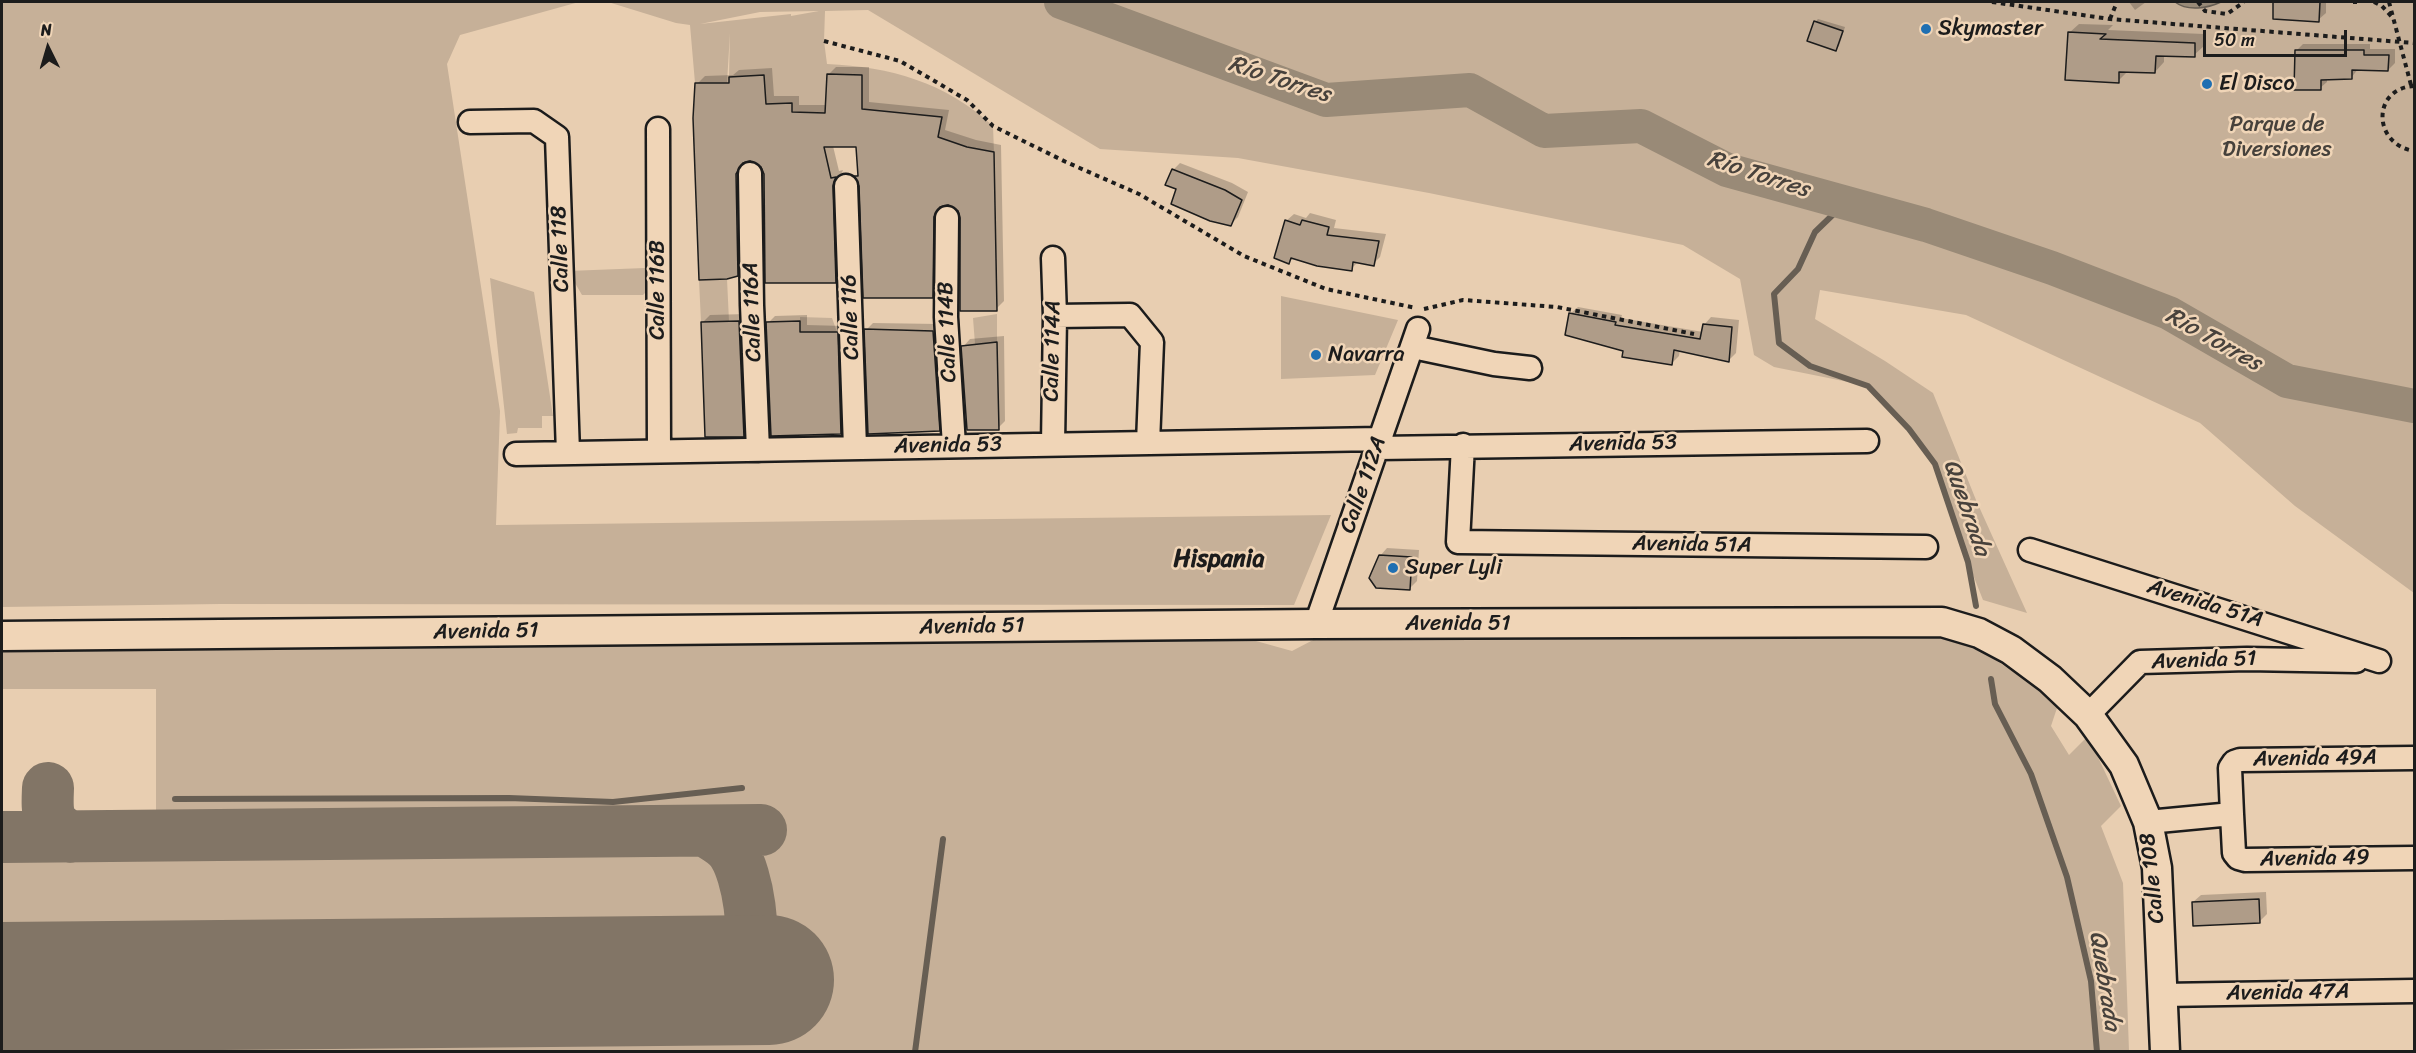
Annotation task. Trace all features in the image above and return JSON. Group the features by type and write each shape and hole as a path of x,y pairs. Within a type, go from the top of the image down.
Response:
{"main road":[{"name":"Avenida 51","path":"2,636 1316,624 1942,622"},
{"name":"Calle 108","path":"1942,622 1978,633 2011,650 2050,679 2088,715 2124,765 2148,822 2157,868 2165,1052"}],"street":[{"name":"Calle 118","path":"470,122 534,121 557,137 568,453"},
{"name":"Calle 116B","path":"658,129 659,451"},
{"name":"Calle 116A","path":"750,174 758,450"},
{"name":"Calle 116","path":"846,186 855,448"},
{"name":"Calle 114B","path":"947,218 946,317 954,446"},
{"name":"Calle 114A","path":"1053,258 1055,316 1053,444"},
{"path":"1055,316 1130,315 1152,342 1148,443"},
{"name":"Calle 112A","path":"1316,624 1416,338 1494,364 1530,368"},
{"name":"Avenida 53","path":"516,454 1148,443 1463,445 1867,441"},
{"name":"Avenida 51A","path":"1463,445 1458,542 1926,547"},
{"name":"Avenida 51A","path":"2030,550 2379,661"},
{"name":"Avenida 51","path":"2269,659 2276,648 2277,636 2273,626"},
{"name":"Avenida 51","path":"2088,715 2140,662 2269,659 2379,661"},
{"name":"Avenida 49A","path":"2232,814 2230,768 2234,762 2240,760 2415,758"},
{"path":"2148,822 2232,814"},
{"name":"Avenida 49","path":"2232,814 2234,853 2238,858 2245,860 2415,858"},
{"name":"Avenida 47A","path":"2162,995 2415,991"}],"path":[{"path":"1992,2 2110,19 2415,43"},
{"path":"2110,19 2117,2"},
{"path":"2198,2 2205,11 2227,14 2244,2"},
{"path":"2373,2 2382,6 2393,17"},
{"path":"2389,2 2413,86 2397,91 2389,99 2383,109 2382,120 2384,131 2391,141 2404,150 2415,152"},
{"path":"824,42 900,61 967,100 993,126 1066,162 1139,194 1244,256 1326,289 1424,309 1463,300 1557,307 1694,334"}],"green space":[{"path":"2,2 579,2 460,35 447,64 500,411 496,525 1331,515 1294,605 220,604 2,607"},
{"name":"Parque de Diversiones","path":"608,2 2414,2 2414,593 2295,506 2200,423 1966,315 1820,290 1815,319 1933,393 1976,500 2027,613 1983,600 1935,464 1909,429 1868,386 1774,367 1754,355 1740,279 1683,245 1429,193 1238,158 1100,149 868,10 825,11 824,41 827,64 895,73 956,98 993,126 994,152 967,147 938,137 942,118 862,109 861,75 827,74 825,113 792,112 792,103 766,104 764,75 729,77 730,33 727,83 695,83 690,25 676,23","holes":["819,11 791,16 791,14 700,24 760,12"]},
{"path":"645,268 648,290 643,295 582,295 568,271"},
{"path":"490,278 534,292 553,416 542,416 542,428 518,428 517,433 507,434"},
{"path":"727,279 729,321 701,322 699,280"},
{"path":"1281,296 1398,320 1375,375 1281,379"},
{"path":"997,314 997,342 975,344 973,318"},
{"path":"800,317 832,318 837,332 814,332 800,340"},
{"path":"1933,633 1965,640 2059,702 2051,726 2069,755 2088,736 2121,806 2101,826 2123,883 2129,1051 2,1052 2,1030 779,1024 778,957 747,847 769,849 769,816 156,820 156,689 2,689 2,652 1227,638 1256,641 1292,651 1315,639 1345,634"},
{"path":"689,849 708,859 723,872 736,921 737,933 733,942 2,947 2,854"}],"shaded area":[{"path":"2175,2 2221,2 2192,8"}],"building":[{"path":"2273,2 2320,2 2319,22 2273,19"},
{"path":"1814,21 1843,31 1836,51 1807,41"},
{"path":"2068,32 2106,34 2100,39 2195,43 2195,57 2156,56 2155,73 2119,72 2119,83 2065,80"},
{"path":"2295,50 2364,50 2364,55 2389,55 2388,71 2352,70 2352,79 2321,80 2321,90 2294,90"},
{"path":"827,74 862,75 862,109 942,117 938,137 967,147 994,152 997,311 960,311 960,218 958,211 948,205 940,207 934,217 933,298 863,298 859,186 854,176 858,176 856,147 824,147 831,178 836,177 833,186 836,283 765,283 764,174 761,167 750,161 743,163 736,174 738,276 727,279 699,280 693,118 695,83 729,83 729,77 764,75 766,104 792,103 792,112 825,113"},
{"path":"1172,169 1225,190 1242,200 1231,226 1210,221 1171,204 1176,189 1165,185"},
{"path":"1285,220 1300,225 1302,220 1329,227 1327,235 1379,241 1374,266 1353,262 1352,271 1317,266 1291,258 1289,264 1274,258"},
{"path":"1569,313 1616,322 1615,325 1700,339 1703,324 1732,327 1729,362 1674,350 1672,365 1622,357 1623,351 1565,335"},
{"path":"739,321 744,437 705,437 701,322"},
{"path":"800,321 800,332 838,332 841,434 771,436 766,322"},
{"path":"864,329 933,331 940,431 868,434"},
{"path":"997,342 999,430 967,430 961,346"},
{"name":"Super Lyli","path":"1379,555 1412,557 1410,590 1376,588 1369,578"},
{"path":"2259,899 2260,923 2193,926 2192,902"}],"waterway":[{"name":"Río Torres","path":"1061,2 1326,100 1470,90 1544,131 1641,126 1727,170 1926,225 2052,268 2169,313 2287,381 2414,406"},
{"name":"Quebrada","path":"1845,203 1815,232 1798,269 1774,294 1779,343 1810,366 1868,386 1909,429 1935,464 1968,562 1976,606"},
{"name":"Quebrada","path":"1991,679 1995,704 2031,774 2067,877 2091,981 2097,1052"},
{"path":"175,799 509,798 613,802 742,788"},
{"path":"915,1052 943,839"}],"taxiway":[{"path":"48,788 48,811 52,822 70,837"},
{"path":"2,837 761,830"},
{"path":"704,981 740,961 748,948 751,936 750,906 739,863 729,847 706,831"}],"runway":[{"path":"2,987 769,980"}],"place":[{"name":"Skymaster","path":"1926,29"},
{"name":"El Disco","path":"2207,84"},
{"name":"Navarra","path":"1316,355"},
{"name":"Super Lyli","path":"1393,568"}],"district":[{"name":"Hispania","path":"1219,560"}]}
